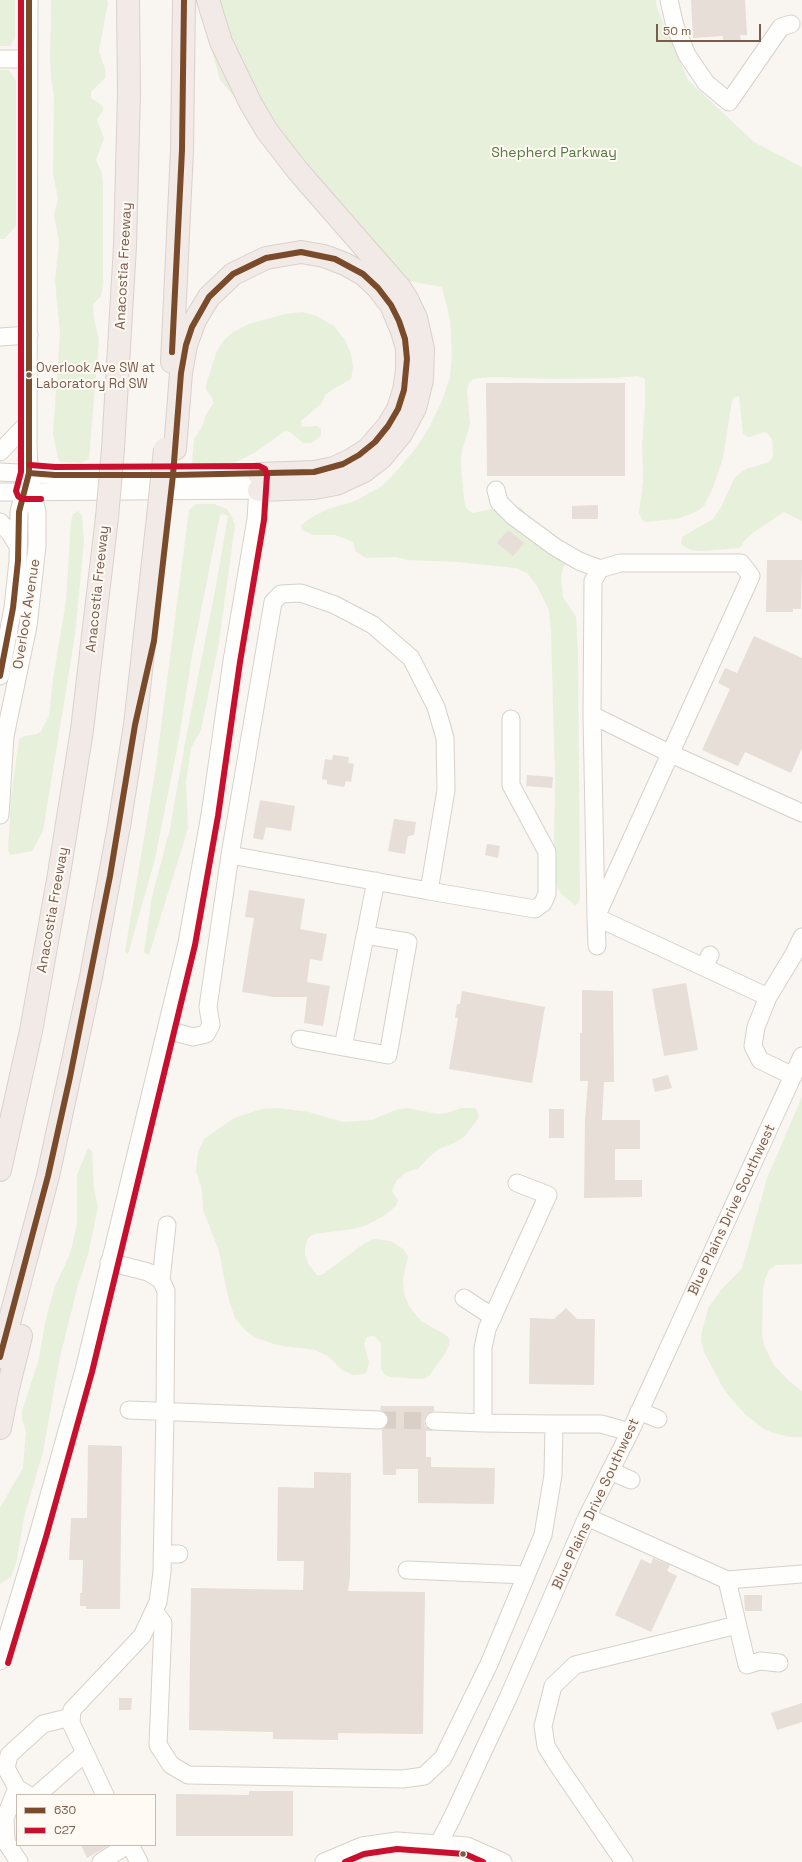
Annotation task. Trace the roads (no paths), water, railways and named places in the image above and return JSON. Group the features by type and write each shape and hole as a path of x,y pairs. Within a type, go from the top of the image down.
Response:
{"highway":[{"name":"Anacostia Freeway","path":"0,1170 40,982 60,873 83,722 106,517 113,449 125,239 129,93 128,0"},
{"path":"170,448 184,101 184,0"},
{"path":"208,0 227,56 254,111 298,171 400,288 416,318 422,349 422,380 414,408 401,434 381,458 364,471 336,484 314,488 259,482"},
{"path":"0,1357 59,1128 91,977 119,826 135,725 163,517 170,448 186,345 195,320 209,296 232,274 266,258 302,252 324,256 363,274 378,288 391,305 401,326 406,348 407,371 403,395 393,418 382,434 368,449 351,460 334,468 259,482"},
{"path":"0,1428 12,1370 28,1310 35,1225"}],"street":[{"name":"Overlook Avenue","path":"0,816 5,736 28,626 35,574 38,528 37,513 29,491 29,0"},
{"path":"669,0 676,26 688,55 706,83 729,102 748,87 768,59 781,27 791,24"},
{"path":"0,59 29,59"},
{"path":"0,337 29,335"},
{"path":"0,452 28,423"},
{"path":"0,472 259,482"},
{"path":"0,492 259,482"},
{"path":"0,1661 60,1460 84,1370 183,962 199,882 232,661 256,519 259,482"},
{"path":"496,490 499,502 513,516 555,547 579,561 600,569 620,563 742,563 751,576 669,753 596,917"},
{"name":"Overlook Avenue","path":"0,676 13,608 19,512 29,491"},
{"path":"0,522 10,533 18,546"},
{"path":"596,946 592,715 593,581 600,569"},
{"path":"166,1030 193,1037 206,1034 216,1026 208,1007 230,856 273,602 281,594 301,594 335,605 373,625 411,658 436,707 445,738 446,790 429,891"},
{"path":"592,715 669,753 802,813"},
{"path":"230,856 429,891 497,909 533,916 543,903 547,894 547,852 511,785 511,719"},
{"path":"343,1047 376,881"},
{"path":"596,917 635,928 671,944 747,980 768,997"},
{"path":"300,1039 388,1055 408,942 365,935"},
{"path":"793,1076 760,1060 753,1046 756,1027 768,997 794,954 802,937"},
{"name":"Blue Plains Drive Southwest","path":"439,1843 508,1698 587,1518 630,1432 802,1056"},
{"path":"483,1423 484,1348 487,1329 548,1195 517,1183"},
{"path":"105,1794 71,1724 71,1717 72,1710 142,1636 158,1602 162,1572 162,1554 171,1491 164,1411 166,1291 161,1280 167,1225"},
{"path":"110,1262 148,1272 161,1280"},
{"path":"464,1298 493,1318"},
{"path":"129,1410 379,1420"},
{"path":"639,1411 658,1419"},
{"path":"434,1421 601,1424 630,1432"},
{"path":"154,1612 163,1623 158,1745 171,1765 188,1775 403,1778 424,1776 443,1758 489,1664 543,1535 553,1475 554,1424"},
{"path":"610,1471 631,1480"},
{"path":"587,1518 727,1580 802,1574"},
{"path":"162,1554 180,1554"},
{"path":"407,1570 526,1576"},
{"path":"727,1580 747,1666 760,1662 779,1663"},
{"path":"624,1862 546,1746 543,1726 553,1686 575,1665 738,1625"},
{"path":"22,1791 6,1768 9,1755 43,1724 71,1717"},
{"path":"38,1794 85,1753"},
{"path":"16,1801 5,1818 6,1842 19,1862"},
{"path":"324,1862 362,1846 385,1841 403,1840 467,1846 503,1862"},
{"path":"100,1862 125,1846"},
{"path":"131,1846 139,1862"}],"tunnel":[{"path":"379,1420 434,1421"}],"place":[{"name":"Overlook Ave SW at Laboratory Rd SW","path":"29,375"}],"park label":[{"name":"Shepherd Parkway","path":"554,153"}]}
